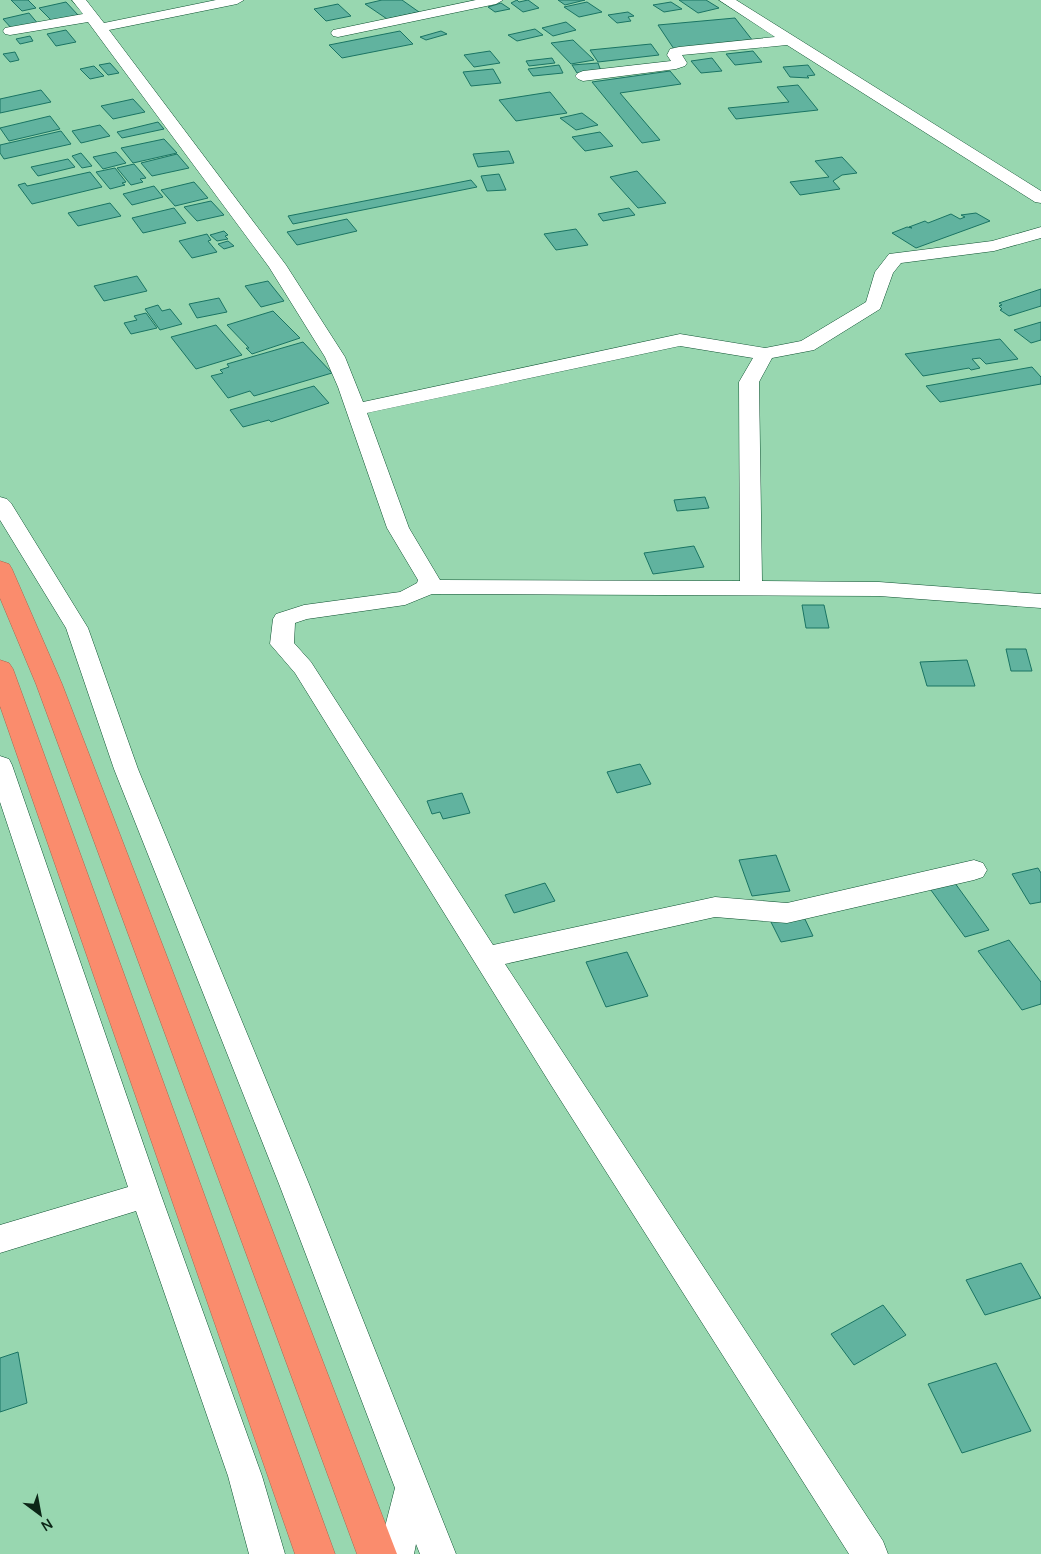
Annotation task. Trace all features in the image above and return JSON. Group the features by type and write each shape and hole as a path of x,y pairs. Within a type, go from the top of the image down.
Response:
{"highway":[{"path":"0,569 49,684 377,1554"},
{"path":"0,669 315,1554"}],"street":[{"path":"10,31 90,15 238,0"},
{"path":"338,33 496,0"},
{"path":"726,0 1041,198"},
{"path":"90,15 174,126 241,220 277,265 335,357 398,528 429,580 428,587"},
{"path":"583,76 676,65 680,62 674,55 675,52 679,51 789,40"},
{"path":"356,410 680,340 765,354 807,346 874,305 884,272 895,258 994,246 1041,232"},
{"path":"751,589 749,382 765,354"},
{"path":"0,503 77,628 126,769 294,1184 438,1554"},
{"path":"870,1554 486,958 303,668 282,644 284,619 304,612 404,598 428,587 879,589 1041,601"},
{"path":"0,764 10,827 146,1195 245,1476 267,1554"},
{"path":"486,958 715,907 787,913 974,870"},
{"path":"0,1239 146,1195"},
{"path":"396,1554 413,1488"}],"building":[{"path":"11,0 28,0 36,8 22,11"},
{"path":"382,0 402,0 419,12 387,19 365,4"},
{"path":"517,0 519,2 528,0 539,8 523,12 511,3"},
{"path":"558,0 585,0 565,5"},
{"path":"679,0 706,0 719,8 698,13"},
{"path":"66,2 78,15 52,21 39,8"},
{"path":"587,2 602,12 579,17 564,7"},
{"path":"671,2 682,9 664,12 653,5"},
{"path":"501,3 510,9 495,12 488,7"},
{"path":"338,4 351,16 326,21 314,9"},
{"path":"628,12 634,16 628,17 631,21 617,23 608,15"},
{"path":"29,13 39,25 13,30 3,19"},
{"path":"735,18 753,41 674,49 658,25"},
{"path":"566,22 576,30 553,36 542,28"},
{"path":"535,29 543,35 517,41 508,35"},
{"path":"66,30 76,42 56,46 47,34"},
{"path":"400,31 413,44 342,58 329,45"},
{"path":"441,31 447,34 426,40 420,37"},
{"path":"30,36 33,41 20,44 16,39"},
{"path":"573,40 594,60 571,64 551,43"},
{"path":"651,44 659,55 598,62 590,50"},
{"path":"490,51 500,63 474,67 464,55"},
{"path":"753,51 762,62 735,65 726,54"},
{"path":"15,52 19,60 10,62 3,54"},
{"path":"552,58 555,63 529,66 526,61"},
{"path":"712,58 722,71 701,73 691,61"},
{"path":"110,63 119,73 108,75 99,65"},
{"path":"598,63 601,71 577,73 572,65"},
{"path":"559,65 563,73 533,76 528,69"},
{"path":"808,65 815,75 807,76 809,78 790,77 783,67"},
{"path":"94,66 104,76 90,79 80,69"},
{"path":"493,69 501,83 471,86 463,72"},
{"path":"670,71 681,84 620,93 660,140 642,143 592,82"},
{"path":"798,85 818,110 736,119 728,108 789,102 777,87"},
{"path":"41,90 51,102 0,113 0,99"},
{"path":"550,92 567,113 516,121 499,100"},
{"path":"133,99 145,112 113,119 101,106"},
{"path":"582,113 598,125 576,130 560,118"},
{"path":"50,116 60,129 9,141 0,128"},
{"path":"158,122 164,129 122,138 117,132"},
{"path":"100,125 110,136 81,143 72,131"},
{"path":"61,131 71,144 4,159 0,153 0,145"},
{"path":"600,132 613,146 585,151 572,137"},
{"path":"164,139 177,153 133,163 121,148"},
{"path":"509,151 514,163 478,167 473,154"},
{"path":"116,152 126,163 103,169 93,157"},
{"path":"81,153 92,166 82,168 72,156"},
{"path":"177,154 189,168 152,176 141,163"},
{"path":"842,157 857,173 842,175 833,181 840,189 800,195 790,182 829,177 815,161"},
{"path":"68,159 75,167 38,176 31,167"},
{"path":"134,164 146,178 140,179 143,182 131,185 117,168"},
{"path":"115,168 126,182 122,183 125,185 110,189 96,172"},
{"path":"637,171 666,203 638,208 610,177"},
{"path":"90,172 102,187 32,204 18,185 25,183 27,186"},
{"path":"499,174 506,190 487,191 481,176"},
{"path":"471,180 477,187 293,224 288,216"},
{"path":"194,182 208,198 175,206 161,190"},
{"path":"154,186 163,197 132,205 123,194"},
{"path":"211,201 224,215 197,221 184,207"},
{"path":"110,203 121,216 78,226 68,213"},
{"path":"174,208 186,223 143,233 132,218"},
{"path":"629,208 635,215 603,221 598,214"},
{"path":"976,213 990,221 916,248 892,233 907,227 912,228 909,227 925,221 928,223 951,214 960,219 965,217 961,215"},
{"path":"347,219 357,231 297,245 287,232"},
{"path":"576,229 588,245 556,250 544,234"},
{"path":"224,231 228,235 225,236 228,239 217,241 210,235"},
{"path":"207,234 211,240 208,241 217,252 192,258 179,241"},
{"path":"228,241 234,246 224,249 218,244"},
{"path":"137,276 147,291 104,301 94,286"},
{"path":"268,281 284,301 261,307 245,286"},
{"path":"1041,289 1041,306 1009,316 1000,310 1002,309 999,306 1002,305 999,303"},
{"path":"219,298 227,312 197,318 189,304"},
{"path":"158,305 162,311 170,309 182,324 160,330 145,309"},
{"path":"273,311 300,338 252,354 246,348 249,348 227,325"},
{"path":"146,313 157,328 131,334 124,323 137,320 134,316"},
{"path":"1041,322 1041,340 1031,343 1014,330"},
{"path":"216,325 242,355 196,369 171,337"},
{"path":"1000,339 1018,359 986,364 980,358 972,359 980,368 971,370 969,368 923,376 905,354"},
{"path":"303,342 332,373 254,396 250,391 228,398 211,376 223,373 220,370 229,367 227,364"},
{"path":"1032,367 1041,377 1041,384 940,402 926,386"},
{"path":"314,386 329,403 271,422 269,420 243,427 230,410"},
{"path":"705,497 709,508 677,511 674,500"},
{"path":"694,546 704,567 653,574 644,553"},
{"path":"802,605 824,605 829,628 806,628"},
{"path":"1006,649 1026,649 1032,671 1011,671"},
{"path":"967,660 975,686 927,686 920,662"},
{"path":"640,764 651,784 617,793 607,772"},
{"path":"462,793 470,813 443,819 440,812 432,814 427,801"},
{"path":"776,855 790,891 752,896 739,860"},
{"path":"1038,868 1041,873 1041,902 1030,904 1012,874"},
{"path":"952,879 989,930 965,937 928,886"},
{"path":"545,883 555,901 514,913 505,895"},
{"path":"802,913 813,936 781,942 770,920"},
{"path":"1009,940 1041,982 1041,1004 1022,1010 978,951"},
{"path":"627,952 648,996 606,1007 586,962"},
{"path":"1021,1263 1041,1298 985,1315 966,1280"},
{"path":"883,1305 906,1335 854,1365 831,1334"},
{"path":"18,1352 27,1403 0,1412 0,1358"},
{"path":"996,1363 1031,1431 962,1453 928,1384"}]}
